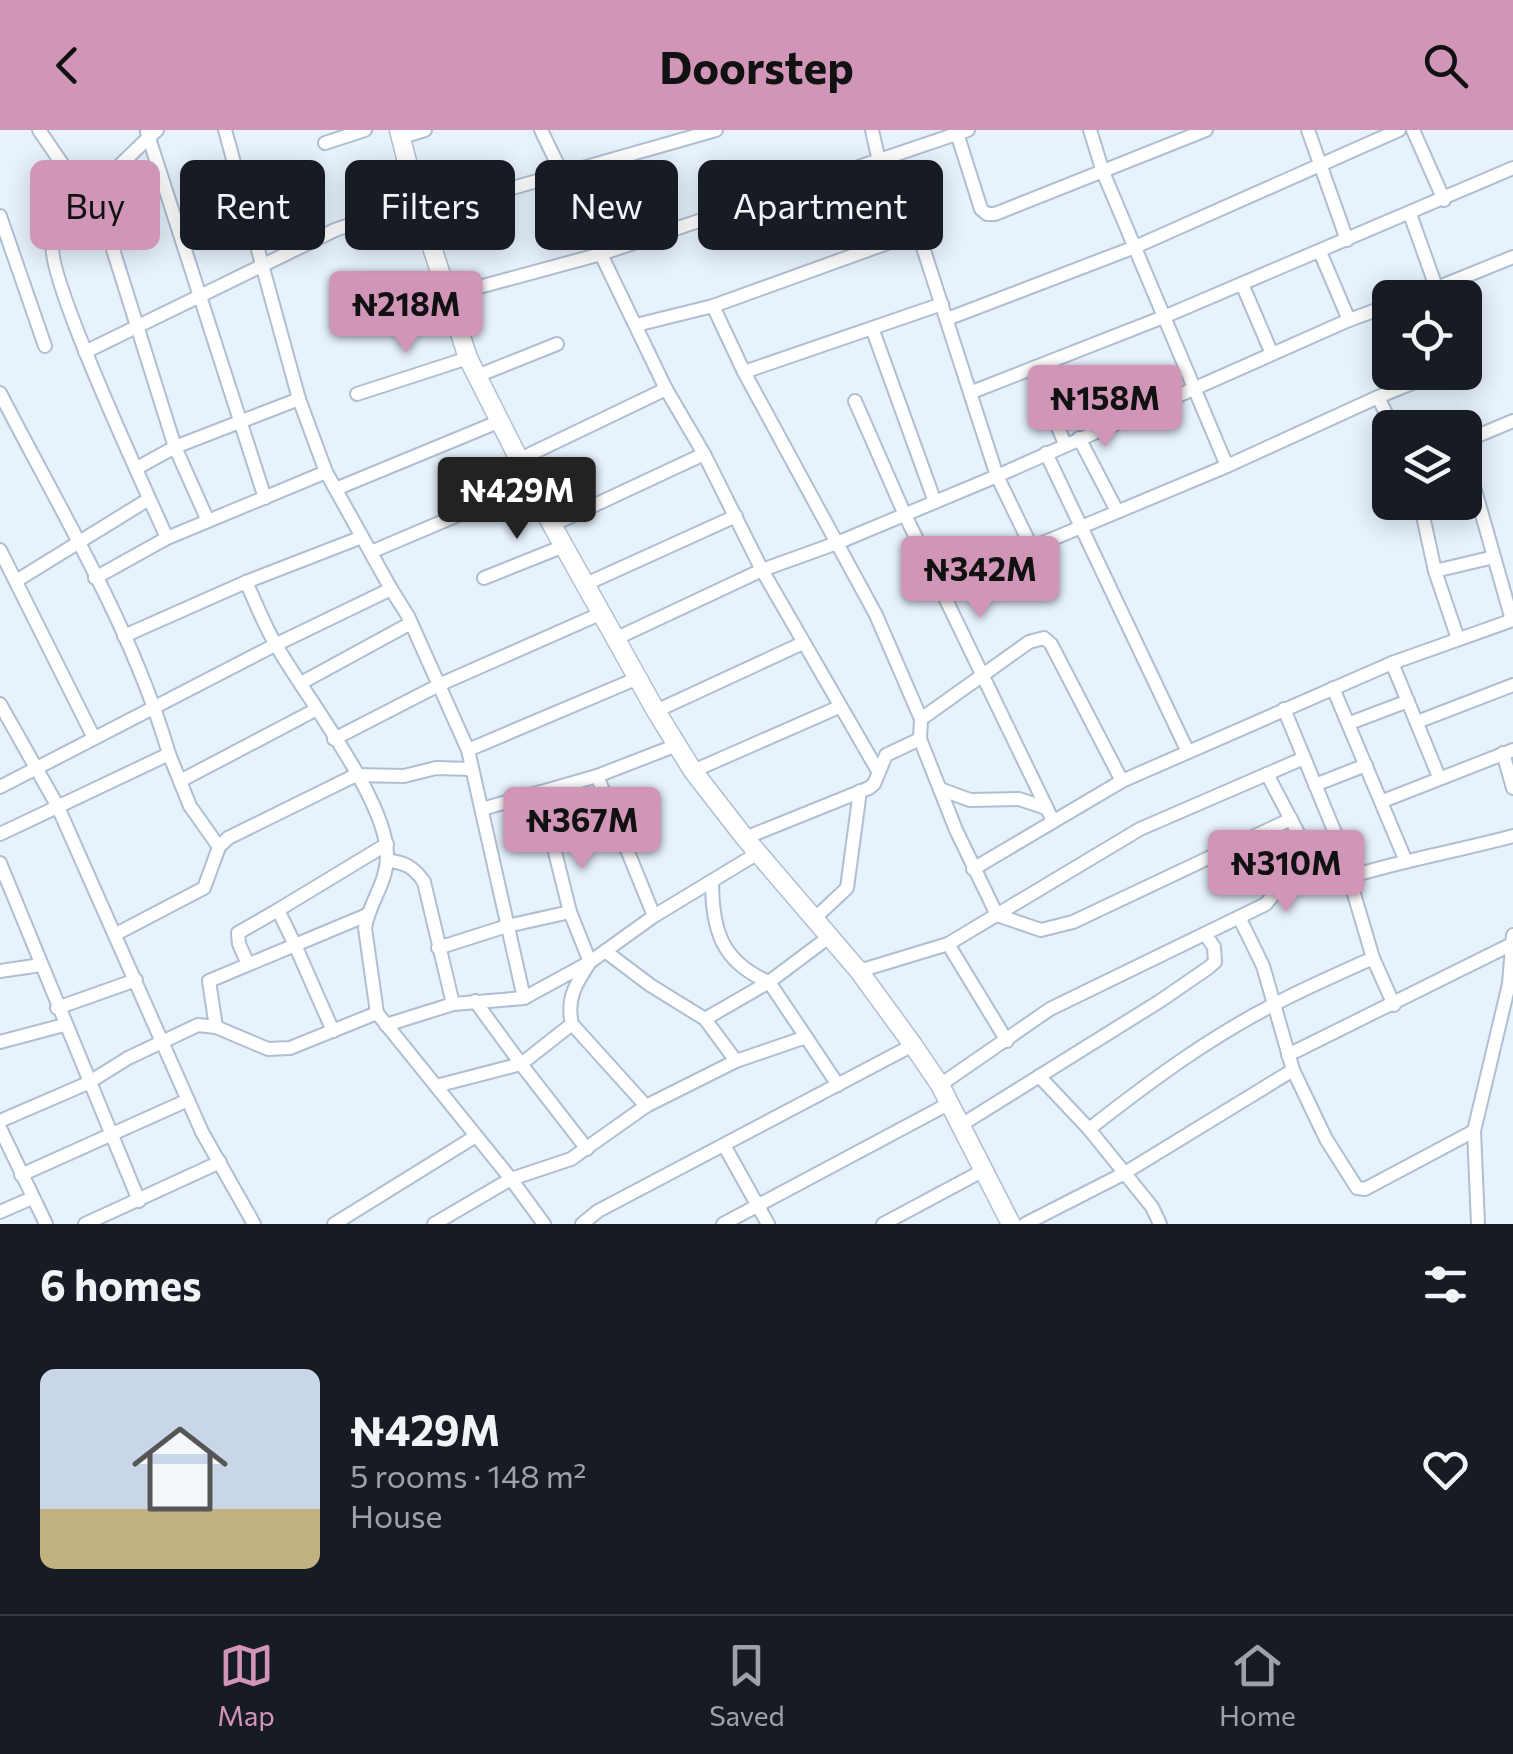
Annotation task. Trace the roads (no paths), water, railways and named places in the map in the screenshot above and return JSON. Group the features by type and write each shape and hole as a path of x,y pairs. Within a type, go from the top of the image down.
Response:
{"street":[{"path":"39,130 60,160"},
{"path":"225,130 299,400 326,472 411,623 468,750 524,998"},
{"path":"325,142 365,130"},
{"path":"407,160 400,134 425,130"},
{"path":"542,130 556,160"},
{"path":"606,160 716,130"},
{"path":"872,130 883,160 960,131 981,209 987,214 1206,130"},
{"path":"1090,130 1103,172 1227,466"},
{"path":"1308,130 1348,240"},
{"path":"948,319 1136,247 1322,166 1372,136 1398,130"},
{"path":"1413,130 1444,200"},
{"path":"124,160 150,132"},
{"path":"150,132 265,498"},
{"path":"972,392 1166,316 1513,168"},
{"path":"1410,214 1433,280"},
{"path":"0,216 45,346"},
{"path":"339,316 601,254 698,222"},
{"path":"85,352 260,264 345,227"},
{"path":"52,250 53,265 85,352 167,538"},
{"path":"113,250 175,446 208,520"},
{"path":"432,250 468,358 498,422 656,712 693,771 859,971 940,1085 1011,1224"},
{"path":"599,250 666,389 704,454 762,570 878,771"},
{"path":"636,325 713,306 868,250"},
{"path":"924,250 997,476 1031,546"},
{"path":"1320,252 1349,320"},
{"path":"1465,280 1513,257"},
{"path":"1242,284 1272,354"},
{"path":"744,372 942,304"},
{"path":"713,306 744,372 876,614 921,719 920,740 973,869 997,915 1041,930 1062,925 1291,819"},
{"path":"617,638 762,570 997,476 1372,312"},
{"path":"872,328 934,502"},
{"path":"477,376 557,344"},
{"path":"357,394 468,358"},
{"path":"1033,368 1065,444"},
{"path":"518,460 666,389"},
{"path":"940,586 1227,466 1394,390"},
{"path":"0,393 124,636 190,806 219,847"},
{"path":"1378,396 1385,410"},
{"path":"136,468 175,446 299,400"},
{"path":"855,401 905,514 1050,814"},
{"path":"1482,434 1513,421"},
{"path":"338,488 498,422"},
{"path":"1079,438 1118,511"},
{"path":"1046,453 1188,752"},
{"path":"552,526 704,454"},
{"path":"95,578 167,538 326,472"},
{"path":"370,552 531,484"},
{"path":"16,580 150,499"},
{"path":"586,584 736,516"},
{"path":"1424,520 1458,639"},
{"path":"973,869 1050,814 1392,663 1513,620 1482,520"},
{"path":"124,636 246,582 362,537"},
{"path":"484,578 564,546"},
{"path":"0,550 94,738"},
{"path":"1436,570 1494,557"},
{"path":"246,582 275,644 382,820 388,860 384,885 364,928 382,1019 544,1224"},
{"path":"0,787 275,644 391,590"},
{"path":"334,739 440,684 602,613"},
{"path":"301,682 411,623"},
{"path":"921,719 1028,642 1044,638 1051,644 1122,781"},
{"path":"656,712 803,643"},
{"path":"1392,663 1439,777"},
{"path":"468,750 638,678"},
{"path":"1417,722 1513,685"},
{"path":"1333,688 1405,859"},
{"path":"1350,723 1408,701"},
{"path":"0,704 57,805 188,1100 254,1224"},
{"path":"693,771 840,707"},
{"path":"180,781 316,709"},
{"path":"1284,709 1338,840 1373,958 1394,1005"},
{"path":"745,838 874,784 886,755 920,740"},
{"path":"482,809 597,776 677,745"},
{"path":"1383,801 1508,751 1513,788"},
{"path":"0,834 168,754"},
{"path":"859,971 948,944 1140,829 1304,758"},
{"path":"1315,785 1366,765"},
{"path":"116,934 204,888 219,847 228,838 356,775 404,776 436,768 470,769"},
{"path":"1268,774 1308,852"},
{"path":"597,776 654,916"},
{"path":"940,789 970,800 1019,799 1050,814"},
{"path":"814,919 847,888 860,791"},
{"path":"540,792 570,912 590,962"},
{"path":"1349,877 1405,859 1456,852 1513,836"},
{"path":"940,1085 1050,1009 1240,919 1275,896 1308,852 1338,840"},
{"path":"248,964 238,944 238,934 387,844"},
{"path":"46,1224 0,1125 88,1083 128,1058 198,1026 216,1027 277,1050 382,1019 453,1004 524,998 590,962 654,916 758,853"},
{"path":"388,860 405,863 424,882 453,1004"},
{"path":"0,863 138,1201"},
{"path":"712,881 712,912 717,933 728,952 747,973 768,982 838,1085"},
{"path":"278,910 333,1032"},
{"path":"438,948 507,926 570,912"},
{"path":"216,1027 210,982 367,915"},
{"path":"1240,919 1263,966 1293,1070 1326,1139 1359,1189 1474,1131"},
{"path":"961,1125 1160,1001 1215,962 1214,946 1205,934"},
{"path":"1478,1224 1474,1131 1504,1010 1513,936"},
{"path":"705,1019 768,982 830,937"},
{"path":"948,944 1007,1041"},
{"path":"1288,1055 1512,944"},
{"path":"605,951 705,1019 736,1061"},
{"path":"1089,1129 1146,1085 1274,1004 1373,958"},
{"path":"590,962 571,994 568,1007 572,1024 646,1106"},
{"path":"0,970 41,965"},
{"path":"57,1008 136,980"},
{"path":"475,1001 587,1150"},
{"path":"436,1086 521,1064 572,1024"},
{"path":"0,1042 64,1025"},
{"path":"434,1224 451,1220 511,1179 546,1170 587,1150 646,1106 736,1061 806,1037"},
{"path":"582,1224 598,1211 912,1045"},
{"path":"1025,1224 1123,1174 1293,1070"},
{"path":"1039,1076 1089,1129 1152,1207 1160,1224"},
{"path":"21,1175 188,1100"},
{"path":"723,1224 950,1103"},
{"path":"334,1224 476,1136"},
{"path":"725,1147 768,1224"},
{"path":"84,1224 220,1162"},
{"path":"883,1224 984,1170"},
{"path":"18,1224 5,1210 32,1198"}]}
